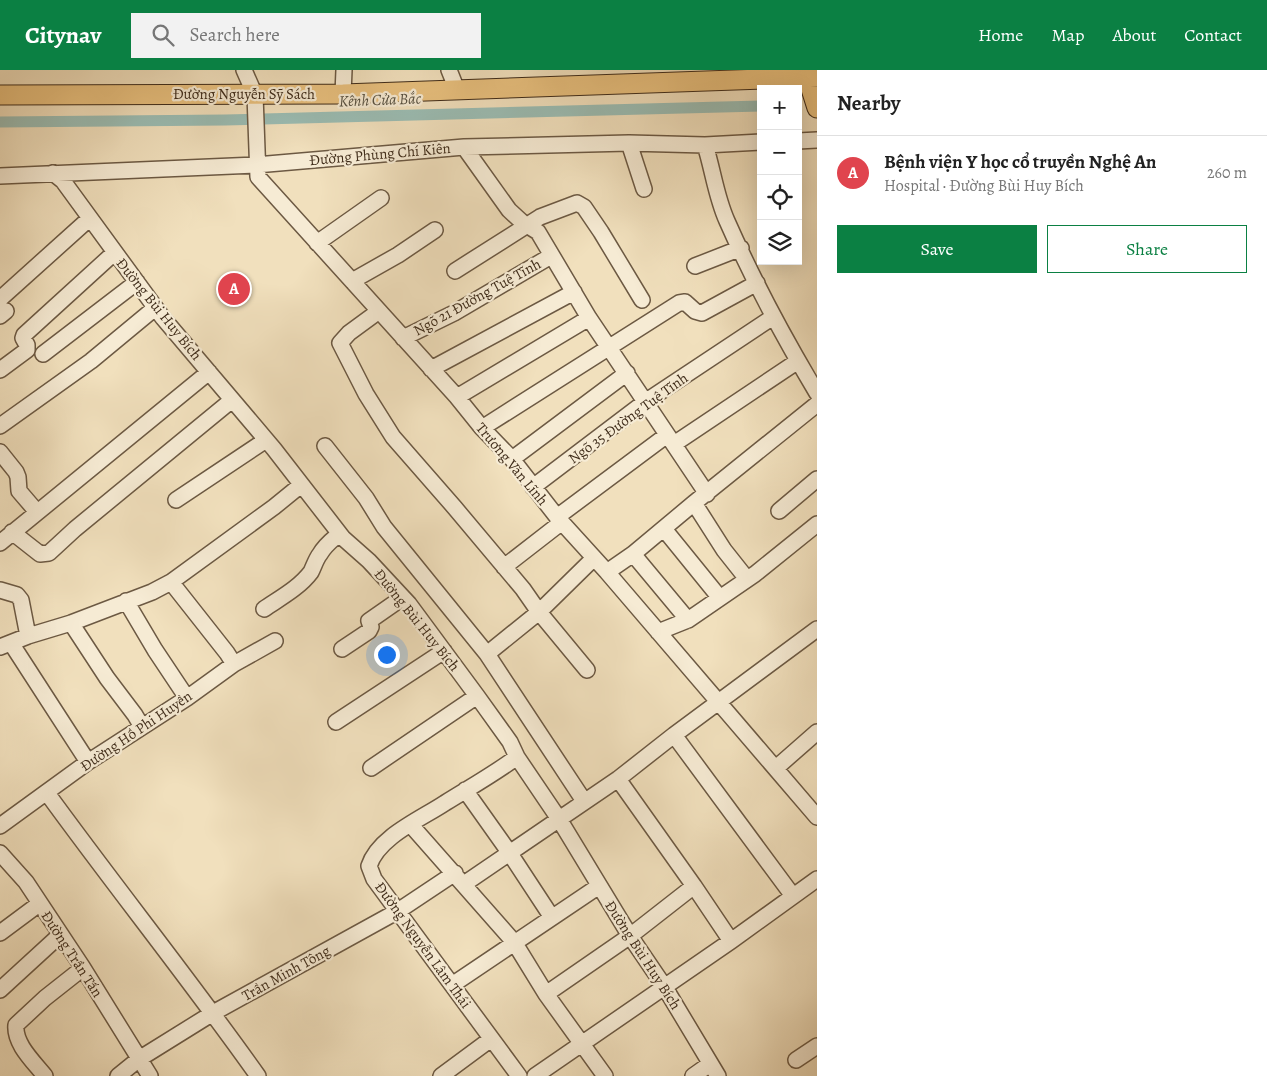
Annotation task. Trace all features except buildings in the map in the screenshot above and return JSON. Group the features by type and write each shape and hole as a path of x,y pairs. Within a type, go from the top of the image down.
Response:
{"main road":[{"name":"Đường Nguyễn Sỹ Sách","path":"0,95 256,98 457,90 688,76 810,74"},
{"path":"810,74 817,108"}],"street":[{"path":"244,70 256,98"},
{"path":"342,94 344,70"},
{"path":"449,70 457,90"},
{"name":"Trương Văn Lĩnh","path":"256,98 256,165 258,177 457,397 482,428 512,459 560,520 817,816"},
{"path":"802,141 817,140"},
{"name":"Đường Phùng Chí Kiên","path":"0,176 256,165 464,148 629,143 705,145 757,142"},
{"path":"629,143 644,189"},
{"path":"705,145 718,198 726,221 773,318 817,393"},
{"path":"464,148 510,210 538,232 589,318 707,494"},
{"name":"Đường Bùi Huy Bích","path":"53,173 62,181 155,308 266,440 339,534 379,571 444,651 510,742 517,757 559,819 630,936 664,986 714,1070"},
{"path":"317,243 381,198"},
{"path":"454,271 540,217 577,203 584,206 642,300"},
{"path":"2,309 90,219"},
{"path":"352,281 398,255 436,230"},
{"path":"695,266 740,248"},
{"path":"0,370 26,350 27,345 23,338 24,335 114,253"},
{"name":"Ngõ 21 Đường Tuệ Tĩnh","path":"403,338 454,312 551,256"},
{"path":"43,354 137,282"},
{"path":"482,428 679,303 685,302 695,311 702,313 757,283"},
{"path":"431,369 574,292"},
{"path":"0,426 91,361 155,308"},
{"path":"379,311 343,338 340,343 366,394 394,437 523,589 586,670"},
{"path":"457,397 589,318"},
{"name":"Ngõ 35 Đường Tuệ Tĩnh","path":"534,487 645,402 773,318"},
{"path":"504,567 560,520 671,439 798,361"},
{"path":"0,543 209,372"},
{"path":"512,459 627,373"},
{"path":"12,532 40,554 49,553 75,529 232,400"},
{"path":"607,572 634,554 817,404"},
{"path":"176,500 266,440"},
{"path":"326,446 366,498 384,527 487,654 584,801"},
{"path":"0,452 16,472 19,491 37,512"},
{"path":"778,511 817,479"},
{"path":"88,762 6,645 71,623 171,582 301,485"},
{"path":"694,503 746,580"},
{"path":"658,632 688,620 746,580 817,524"},
{"path":"664,529 720,598"},
{"path":"264,609 293,590 303,580 311,571 324,548 339,534"},
{"path":"634,554 688,620"},
{"path":"487,654 539,612 594,558"},
{"path":"171,582 227,652 234,664"},
{"path":"0,590 17,595 21,600 28,636"},
{"path":"342,649 369,631 371,627 369,621 402,598"},
{"path":"126,601 154,650 187,698"},
{"path":"71,623 142,727"},
{"name":"Trần Minh Tông","path":"118,1076 139,1059 213,1013 509,852 618,779 817,629"},
{"name":"Đường Hồ Phi Huyền","path":"0,826 88,762 187,698 234,664 275,641"},
{"path":"336,722 444,651"},
{"path":"371,768 477,696"},
{"path":"776,768 817,732"},
{"path":"674,735 793,896"},
{"name":"Đường Nguyễn Lâm Thái","path":"517,757 495,773 410,824 372,856 369,866 374,879 519,1076"},
{"path":"618,779 731,941"},
{"path":"465,790 551,916"},
{"path":"47,793 114,885 213,1013 258,1076"},
{"path":"410,824 514,942 546,994 605,1076"},
{"name":"Đường Trần Tấn","path":"0,853 26,882 83,968 150,1076"},
{"path":"534,1076 731,941 817,879"},
{"path":"452,985 551,916 599,886"},
{"path":"546,994 630,936 694,886"},
{"path":"0,933 39,904"},
{"path":"0,990 60,935"},
{"path":"45,1076 18,1039 16,1025 45,998 83,968"},
{"path":"442,1076 491,1039"},
{"path":"796,1060 817,1046"},
{"path":"693,1076 714,1070"}],"waterway":[{"name":"Kênh Cửa Bắc","path":"0,122 225,120 757,106"}],"place":[{"name":"Bệnh viện Y học cổ truyền Nghệ An","path":"234,289"}]}
